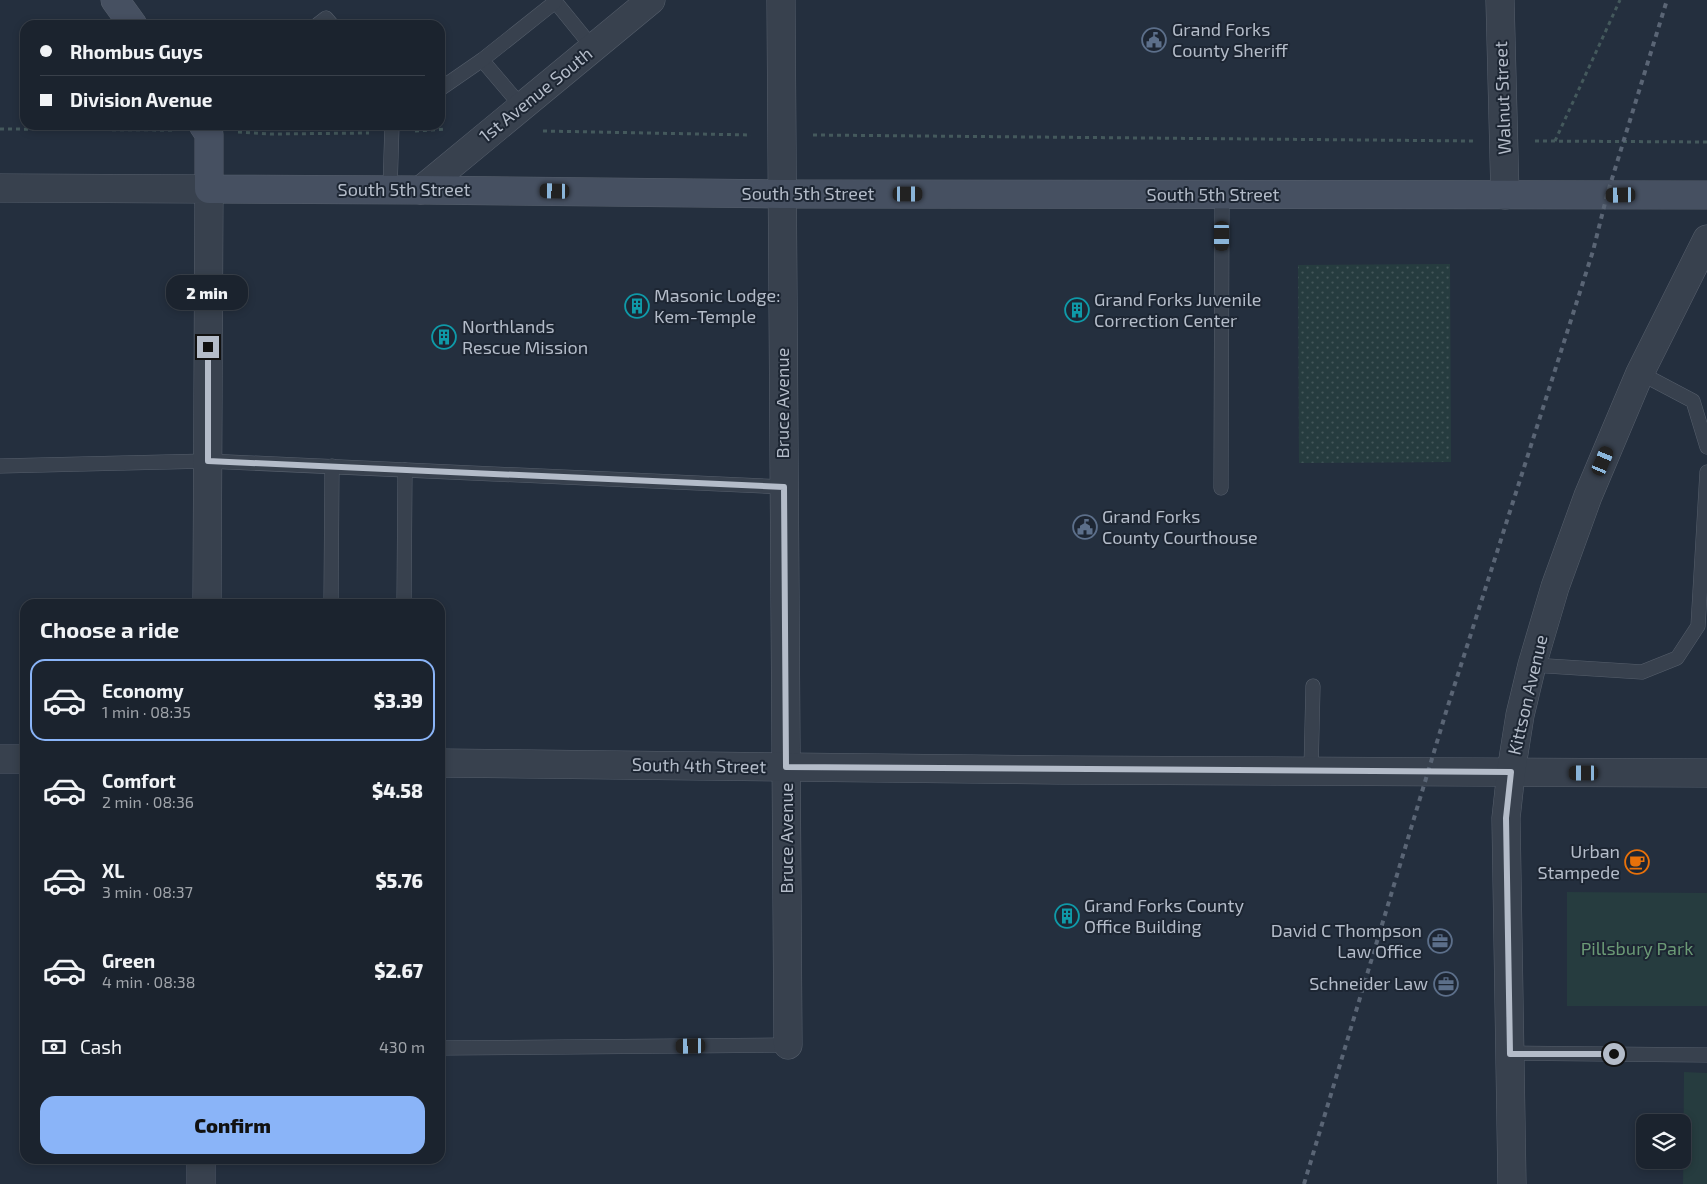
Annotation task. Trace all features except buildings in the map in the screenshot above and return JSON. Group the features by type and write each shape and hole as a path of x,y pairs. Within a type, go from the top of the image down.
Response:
{"street":[{"path":"115,0 129,20"},
{"name":"1st Avenue South","path":"421,190 651,0"},
{"name":"Bruce Avenue","path":"781,0 788,1045"},
{"name":"Walnut Street","path":"1500,0 1505,195"},
{"path":"206,130 209,134 207,599"},
{"name":"South 5th Street","path":"0,188 782,194 1707,195"},
{"name":"Kittson Avenue","path":"1512,1184 1506,818 1520,715 1532,665 1555,587 1588,496 1640,372 1707,239"},
{"path":"0,759 20,759"},
{"name":"South 4th Street","path":"445,763 1707,773"},
{"path":"201,1164 201,1184"}],"lane":[{"path":"445,86 482,60 555,1 593,48"},
{"path":"482,60 522,107"},
{"path":"390,190 392,130"},
{"path":"1221,488 1222,195"},
{"path":"1640,372 1694,401 1707,447"},
{"path":"0,466 208,461 784,487"},
{"path":"331,599 332,466"},
{"path":"404,599 405,470"},
{"path":"1532,665 1642,672 1678,658 1698,626 1707,472"},
{"path":"1311,771 1312,686"},
{"path":"445,1048 788,1045"},
{"path":"1510,1054 1707,1056"}],"path":[{"path":"1555,141 1620,0"},
{"path":"0,129 20,129"},
{"path":"227,130 272,134 368,130"},
{"path":"543,131 782,135 1707,142"}],"green space":[{"path":"1450,264 1451,462 1299,463 1298,265"},
{"name":"Pillsbury Park","path":"1567,892 1707,893 1707,1006 1567,1006"},
{"path":"1684,1072 1707,1073 1707,1184 1683,1184 1683,1169 1691,1169 1691,1114 1684,1114"}],"railway":[{"path":"1304,1184 1446,712 1593,251 1607,195 1667,0"}],"place":[{"name":"Grand Forks County Sheriff","path":"1154,40"},
{"name":"Masonic Lodge: Kem-Temple","path":"637,306"},
{"name":"Grand Forks Juvenile Correction Center","path":"1077,310"},
{"name":"Northlands Rescue Mission","path":"444,337"},
{"name":"Grand Forks County Courthouse","path":"1085,527"},
{"name":"Urban Stampede","path":"1637,862"},
{"name":"Grand Forks County Office Building","path":"1067,916"},
{"name":"David C Thompson Law Office","path":"1440,941"},
{"name":"Schneider Law","path":"1446,984"}],"route":[{"path":"208,347 208,461 784,487 786,767 1511,772 1506,818 1510,1054 1614,1054"}]}
